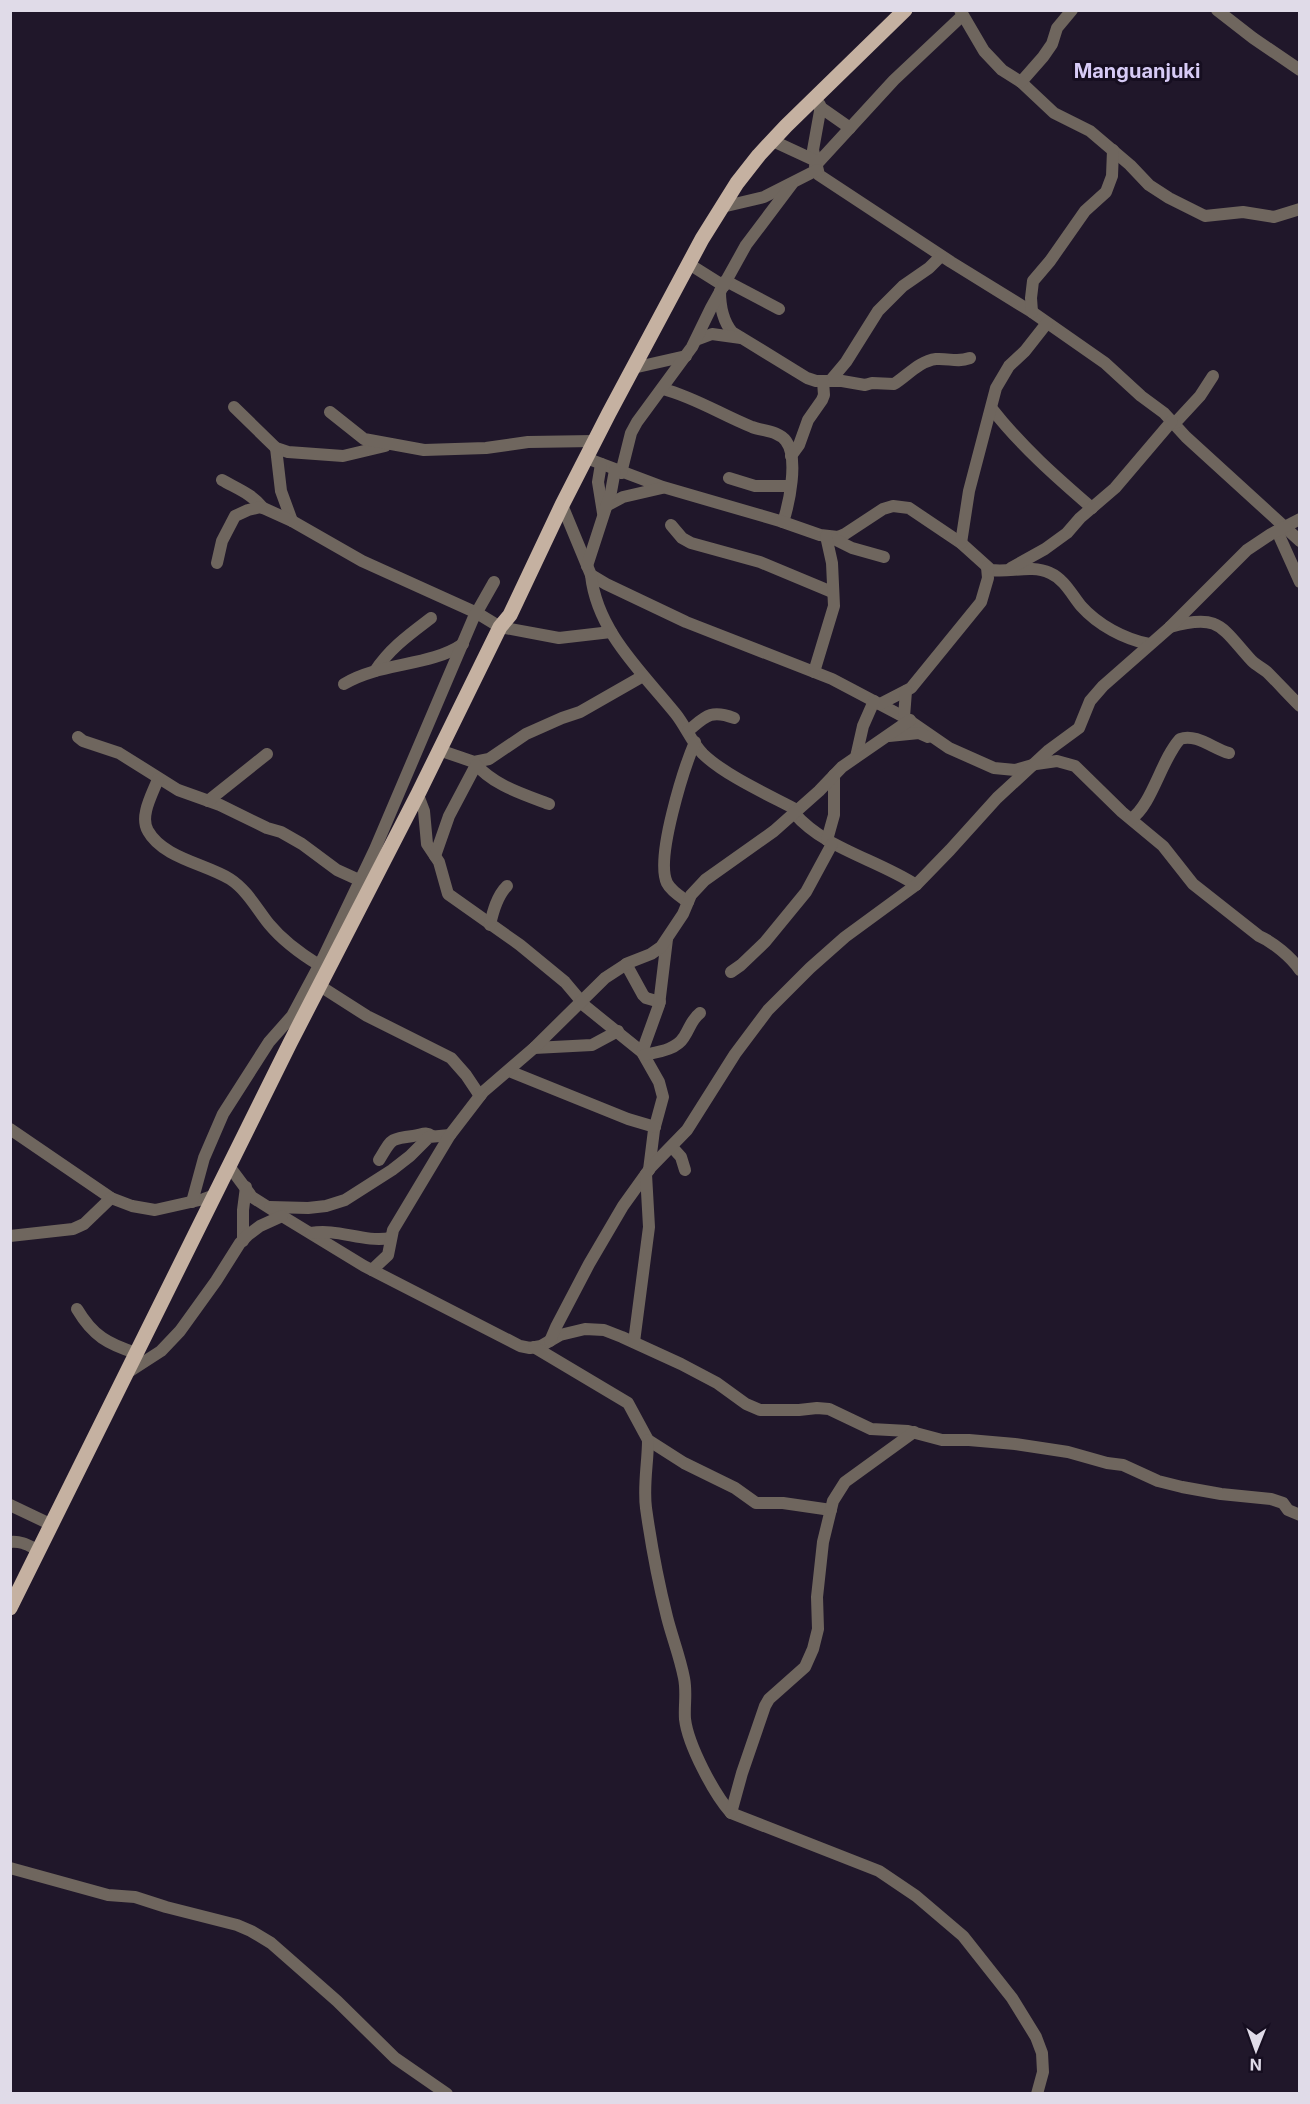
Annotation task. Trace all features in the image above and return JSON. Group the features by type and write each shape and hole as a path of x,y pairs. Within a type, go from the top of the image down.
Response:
{"main road":[{"path":"10,1608 500,627 510,615 594,441 689,264 737,183 773,141 817,102 905,10"}],"street":[{"path":"1021,82 1043,57 1052,44 1058,28 1072,10"},
{"path":"1217,10 1299,70"},
{"path":"589,570 605,511 631,433 696,340 746,245 792,184 815,165 960,12 984,51 1002,70 1021,82 1054,113 1085,127 1149,184 1199,215 1243,212 1274,217 1299,209"},
{"path":"817,102 850,128"},
{"path":"815,165 813,150 817,102"},
{"path":"773,141 815,165 825,179 941,256 1032,312 1105,363 1173,422 1282,529 1299,541"},
{"path":"1032,312 1033,281 1085,211 1106,192 1112,176 1113,150"},
{"path":"722,207 764,197 792,184"},
{"path":"791,456 799,445 808,420 822,400 826,381 846,362 878,311 903,286 929,268 941,256"},
{"path":"689,264 724,286 778,309"},
{"path":"724,286 721,302 727,325 742,339 807,378 865,385 894,384 911,370 931,360 958,361 970,358"},
{"path":"961,543 969,491 996,388 1009,366 1025,351 1047,323"},
{"path":"696,340 712,334 742,339"},
{"path":"633,368 686,356"},
{"path":"1009,569 1059,539 1115,488 1173,422 1200,396 1212,376"},
{"path":"663,389 679,393 755,428 778,434 786,441 791,456 790,486 783,522"},
{"path":"234,407 276,448 288,452 343,456 389,445"},
{"path":"992,409 1014,437 1092,508"},
{"path":"330,412 364,439 424,450 486,448 528,442 594,441"},
{"path":"276,448 281,491 292,521"},
{"path":"586,458 663,487 828,536 852,548 884,557"},
{"path":"601,464 598,482 605,511"},
{"path":"729,478 755,486 790,486"},
{"path":"222,480 256,498 263,508"},
{"path":"605,511 622,497 663,487"},
{"path":"562,505 589,570 592,589 610,632 703,753 715,763 795,812 813,832 916,885"},
{"path":"828,536 845,534 883,509 892,506 909,508 961,543 987,567 996,571 1038,570 1054,575 1083,609 1101,623 1125,637 1149,644"},
{"path":"217,563 222,541 235,516 255,507 263,508 292,521 362,561 477,613 500,627 559,638 610,632"},
{"path":"550,1341 605,1235 647,1172 687,1130 735,1054 768,1010 845,937 916,885 997,798 1036,764 1048,750 1078,728 1095,695 1169,628 1247,550 1299,519"},
{"path":"671,525 691,543 760,562 832,592"},
{"path":"1282,529 1299,582"},
{"path":"814,672 834,606 832,592 834,575 828,536"},
{"path":"855,757 863,726 877,702 906,691 981,602 988,578 987,567"},
{"path":"589,570 606,584 686,622 814,672 877,702 907,718 937,741"},
{"path":"192,1202 204,1158 223,1114 269,1042 292,1016 319,965 375,849 463,644 494,582"},
{"path":"375,671 384,657 397,644 431,618"},
{"path":"1169,628 1197,621 1205,621 1219,627 1228,633 1253,662 1266,671 1299,706"},
{"path":"344,684 356,677 431,657 463,644"},
{"path":"431,657 449,676"},
{"path":"435,856 449,816 475,764 489,759 526,734 580,712 643,676"},
{"path":"372,1270 388,1255 393,1230 450,1135 480,1096 534,1048 605,978 661,947 683,914 691,895 705,880 774,831 855,757 886,737 907,718 906,691"},
{"path":"688,731 707,715 721,714 734,718"},
{"path":"886,737 919,733 994,768 1015,770 1036,764 1064,762 1075,765 1131,819 1163,846 1193,884 1267,940 1299,970"},
{"path":"78,737 83,741 118,753 178,790 220,805 280,832 302,844 337,870 359,880"},
{"path":"1131,819 1140,810 1160,769 1180,739 1185,737 1203,741 1229,753"},
{"path":"688,902 667,882 664,856 683,773 695,742"},
{"path":"439,750 475,764 480,770 510,788 549,804"},
{"path":"208,801 267,754"},
{"path":"730,972 750,957 788,915 812,883 830,842 834,815 834,775"},
{"path":"158,779 145,818 147,830 158,843 183,859 214,870 233,881 248,894 271,927 300,954 319,965"},
{"path":"418,795 424,811 427,843 435,856 448,894 520,945 565,982 581,1002 643,1053 663,1091 647,1172 649,1227 634,1342"},
{"path":"490,925 495,906 507,886"},
{"path":"643,1053 660,1002 667,938"},
{"path":"627,964 646,998 660,1002"},
{"path":"321,986 367,1016 451,1058 466,1074 480,1096"},
{"path":"643,1053 667,1050 680,1042 691,1022 700,1013"},
{"path":"534,1048 592,1044 618,1031"},
{"path":"509,1071 628,1119 655,1127"},
{"path":"10,1129 111,1198 132,1206 155,1210 215,1195"},
{"path":"379,1160 396,1137 426,1132 432,1136 450,1135"},
{"path":"268,1207 317,1207 345,1200 392,1170 432,1136"},
{"path":"672,1147 681,1157 685,1170"},
{"path":"229,1166 252,1197 282,1216 372,1270 520,1346 541,1346 560,1335 585,1329 604,1330 634,1342 717,1383 746,1404 760,1410 829,1409 871,1429 914,1432 942,1440 1015,1444 1068,1452 1107,1463 1123,1464 1158,1481 1182,1487 1271,1499 1283,1503 1288,1510 1299,1515"},
{"path":"243,1240 246,1187"},
{"path":"10,1236 73,1229 84,1224 111,1198"},
{"path":"127,1373 161,1351 180,1331 201,1304 243,1240 260,1226 282,1216"},
{"path":"311,1233 333,1232 372,1240 392,1239"},
{"path":"77,1309 102,1339 136,1353"},
{"path":"534,1347 628,1403 648,1440 644,1485 646,1508 662,1596 684,1677 687,1696 685,1720 695,1751 722,1803 731,1813 879,1871 916,1896 963,1936 1012,1998 1036,2037 1042,2053 1043,2072 1037,2094"},
{"path":"731,1813 742,1773 768,1699 805,1666 813,1650 818,1629 817,1597 823,1542 833,1501 845,1482 914,1432"},
{"path":"648,1440 684,1463 735,1488 756,1503 783,1503 831,1510"},
{"path":"10,1505 52,1525"},
{"path":"10,1542 18,1541 34,1548 36,1555"},
{"path":"10,1868 108,1895 135,1897 237,1925 251,1931 271,1943 329,1993 395,2058 447,2094"}],"district":[{"name":"Manguanjuki","path":"1137,71"}]}
